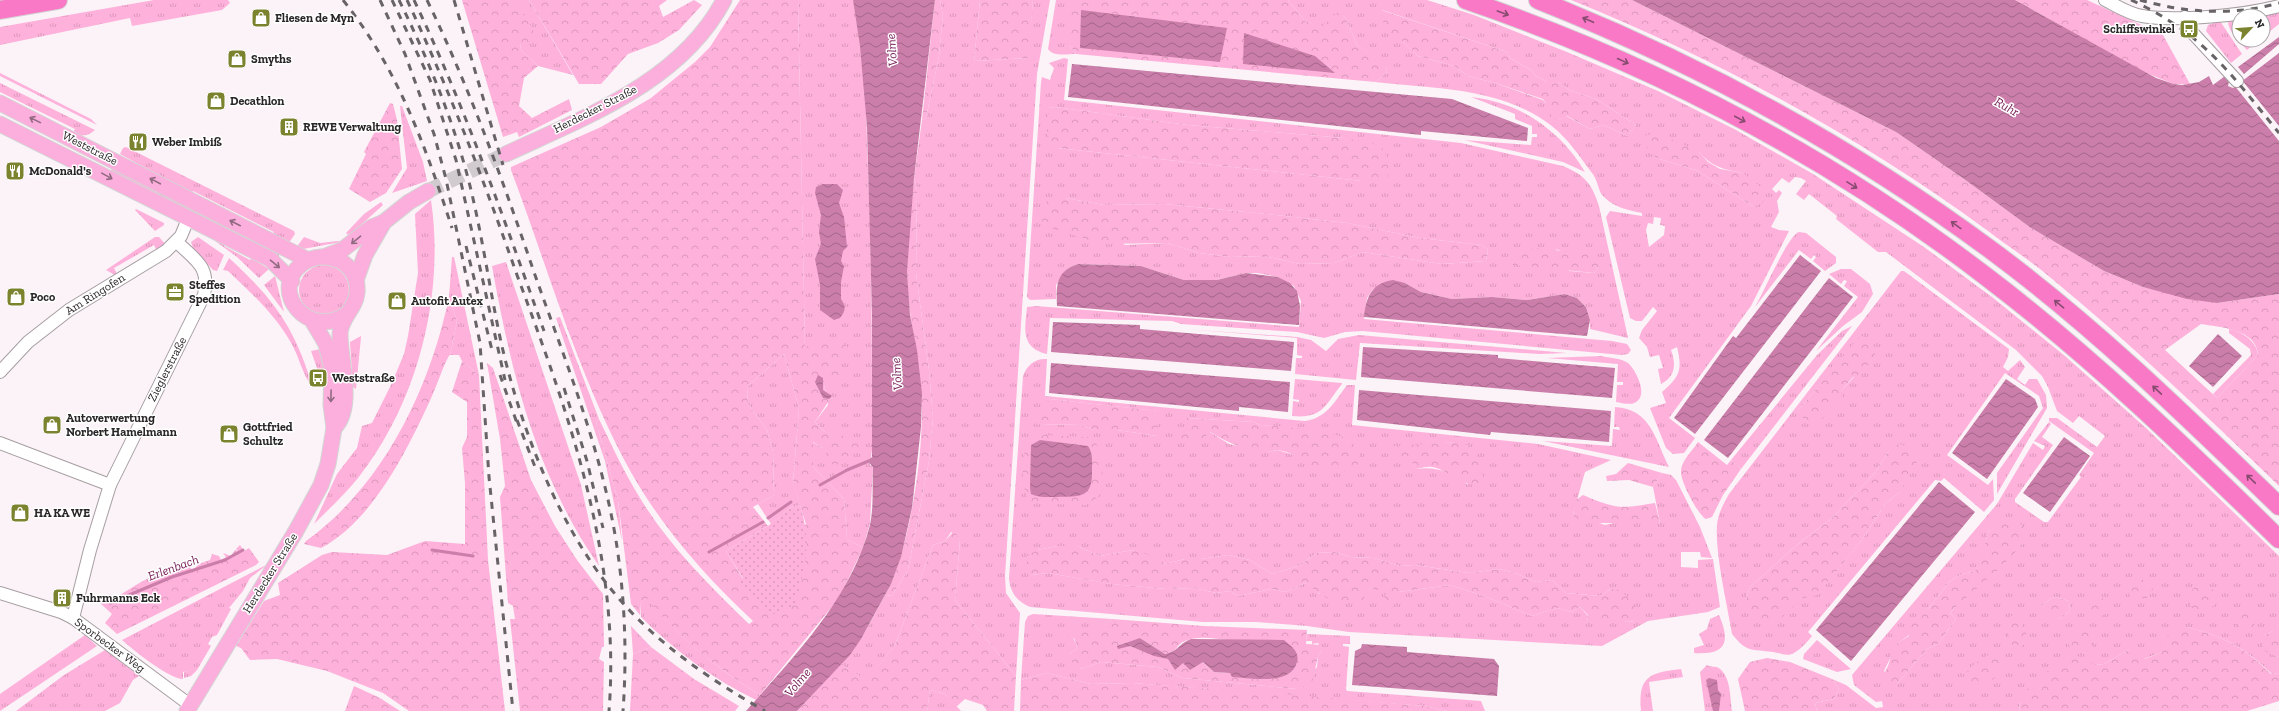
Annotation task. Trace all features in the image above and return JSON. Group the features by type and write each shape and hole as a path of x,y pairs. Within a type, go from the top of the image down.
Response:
{"highway":[{"path":"0,10 58,0"},
{"path":"1466,0 1621,60 1721,109 1793,147 1921,229 1989,278 2054,330 2196,457 2279,539"},
{"path":"1538,0 1625,36 1735,90 1803,126 1929,205 1993,251 2066,310 2146,380 2279,506"}],"main road":[{"name":"Herdecker Straße","path":"506,154 611,104 661,72 690,47 710,22 724,0"},
{"name":"Weststraße","path":"0,103 308,260"},
{"name":"Weststraße","path":"0,124 87,166 270,260 292,281"},
{"name":"Herdecker Straße","path":"308,260 326,256 342,250 372,227 384,222 409,202 428,191"},
{"name":"Herdecker Straße","path":"334,428 342,419 344,403 340,334 347,314 356,298 356,280 365,255 384,222"},
{"path":"326,256 344,263 352,272 356,280"},
{"path":"292,281 299,267 308,260"},
{"name":"Herdecker Straße","path":"188,708 296,531 321,485 328,464 334,428 331,405 332,369 326,344 313,322 302,315 294,305 290,293 292,281"},
{"path":"313,322 331,322 347,314"}],"street":[{"path":"2105,0 2142,16 2185,17 2242,12 2279,6"},
{"path":"2185,17 2189,29 2237,81"},
{"name":"Am Ringofen","path":"0,372 28,342 48,325 109,284 166,251 177,242 184,231 188,219"},
{"name":"Zieglerstraße","path":"73,618 92,543 110,486 204,295 207,281 204,270 177,242"},
{"path":"0,443 110,486"},
{"name":"Sporbecker Weg","path":"0,593 48,608 73,618 188,708"}],"green space":[{"path":"154,0 228,0 230,3 222,10 132,26 130,18 0,45 0,27"},
{"path":"462,0 513,0 533,29 535,43 520,44 521,50 538,66 524,78 519,106 532,118 569,99 572,110 519,137 517,132 503,137"},
{"path":"513,0 529,0 573,75 538,66 521,50"},
{"path":"529,0 667,0 659,6 663,17 694,0 702,5 679,30 658,43 628,54 601,84 579,84"},
{"path":"740,0 798,0 805,347 832,338 848,348 844,359 834,362 841,378 824,378 825,391 832,396 815,422 825,432 832,430 862,446 834,467 823,448 813,442 813,467 844,499 847,539 863,548 839,598 760,695 713,663 685,639 659,613 647,598 640,603 640,615 631,604 618,500 596,422 599,419 618,459 651,516 677,549 705,580 749,624 753,621 702,570 672,534 644,495 632,474 613,438 580,363 511,170 511,167 601,127 651,98 695,62 710,47","holes":["784,354 799,408 793,484 806,524 744,589 743,579 726,551 768,526 753,507 774,495 773,452 767,430 748,404 747,387"]},
{"path":"798,0 853,0 861,41 866,105 869,203 872,379 872,449 870,465 873,466 870,523 863,548 847,539 844,499 813,467 812,442 823,448 825,432 815,422 828,405 823,378 805,347"},
{"path":"935,0 940,0 943,16 939,56 926,118 922,120"},
{"path":"940,0 980,0 974,61 1028,58 1033,0 1050,0 1037,74 1005,576 1006,593 1020,613 1016,676 955,600 960,540 951,532 945,541 933,545 895,645 867,681 840,664 860,640 885,595 892,596 908,570 929,461 933,418 929,370 916,273 917,189 914,178 922,120 926,118 939,56 943,16"},
{"path":"980,0 1033,0 1029,58 974,61"},
{"path":"1056,0 1069,0 1069,45 1076,54 1057,54 1050,52 1048,49"},
{"path":"1069,0 1288,0 1305,21 1321,27 1337,13 1345,17 1357,45 1386,65 1387,72 1375,82 1076,54 1069,45"},
{"path":"1288,0 1427,0 1474,15 1567,52 1658,91 1736,130 1813,174 1924,247 1992,297 2065,356 2146,428 2279,556 2279,631 2273,631 2264,635 2277,657 2279,656 2279,673 2272,674 2243,650 2223,639 2187,627 2162,652 2144,659 2130,649 2104,664 2095,665 2041,688 2020,703 2019,711 1817,711 1815,703 1834,699 1839,689 1832,679 1846,685 1876,708 1883,707 1882,701 1876,702 1854,685 1852,675 1997,504 2033,443 2043,450 2045,446 2034,441 2049,422 2051,424 2042,437 2053,445 2015,499 2015,502 2044,522 2048,522 2081,477 2079,475 2094,453 2049,421 2049,418 2057,418 2097,447 2105,436 2079,416 2073,423 2057,411 2042,376 2016,350 1886,252 1878,252 1836,219 1837,216 1809,194 1804,200 1796,194 1806,181 1795,177 1789,183 1782,178 1772,189 1776,193 1779,190 1782,193 1777,201 1779,212 1771,227 1789,231 1751,306 1669,418 1695,438 1684,453 1673,454 1666,448 1650,408 1666,403 1662,392 1672,382 1678,373 1680,362 1677,347 1671,350 1674,360 1674,369 1670,377 1661,384 1658,369 1663,368 1659,355 1650,357 1647,347 1639,338 1642,330 1657,311 1653,307 1642,321 1636,321 1630,318 1606,217 1610,211 1642,216 1642,213 1627,210 1608,201 1600,192 1594,176 1569,143 1553,127 1533,114 1513,104 1468,92 1375,82 1387,72 1386,66 1357,45 1345,17 1337,14 1321,28 1305,21","holes":["1382,10 1507,52 1510,58 1531,70 1536,76 1547,82 1558,82 1569,90 1596,99 1636,125 1627,136 1604,125 1590,129 1566,116 1559,120 1543,100 1495,83 1468,76 1454,66 1418,56 1402,41","1699,152 1719,167 1730,171 1743,173 1754,207 1696,170 1656,158","1654,217 1661,218 1660,225 1665,226 1664,235 1649,247 1646,230 1648,223 1653,224","2007,523 1961,601 1950,613 1956,619 1938,644 1927,649 1897,684 1884,671 1897,644 1909,635 1919,614 1929,608 1950,581 1962,574 1975,571 1982,558 1989,529","2056,597 2069,601 2070,611 2059,619 2042,606 2050,599"]},
{"path":"1571,0 1632,0 1896,132 2031,228 2104,271 2143,287 2217,303 2279,294 2279,486 2167,379 2110,328 2036,266 1988,231 1890,164 1839,132 1734,75 1681,48","holes":["2201,324 2227,328 2244,335 2256,346 2258,355 2217,398 2165,350"]},
{"path":"2015,0 2087,0 2163,35 2190,84 2174,84 2141,71"},
{"path":"1381,10 1507,52 1510,58 1531,70 1536,76 1547,82 1558,82 1569,90 1596,99 1636,125 1627,136 1604,125 1590,129 1567,116 1559,120 1552,119 1548,107 1543,99 1495,83 1468,76 1454,66 1418,56 1402,41 1390,36 1384,26"},
{"path":"2279,12 2279,24 2271,30 2271,14"},
{"path":"2231,20 2231,31 2230,29 2228,21"},
{"path":"2220,21 2231,38 2231,48 2238,48 2242,54 2231,63 2206,31 2208,25"},
{"path":"1064,58 1068,59 1064,100 1461,143 1571,169 1587,181 1594,192 1599,206 1628,338 1590,329 1590,320 1586,307 1577,298 1565,294 1527,300 1492,297 1452,299 1421,292 1405,283 1373,289 1367,298 1364,319 1612,341 1627,344 1631,350 1628,354 1622,355 1363,331 1345,332 1324,338 1297,332 1181,324 1172,321 1050,318 1047,354 1038,351 1028,342 1026,336 1025,322 1027,307 1036,306 1299,327 1301,301 1294,286 1278,277 1257,273 1246,273 1217,280 1184,280 1141,266 1078,264 1067,269 1056,285 1056,299 1030,300 1027,297 1041,82 1042,77 1050,80 1054,68 1049,63","holes":["1055,107 1188,125 1344,138 1386,181 1362,181 1057,148 1049,108","1065,198 1104,205 1164,204 1347,223 1420,238 1482,245 1488,250 1486,261 1442,264 1363,252 1334,263 1300,264 1264,256 1231,257 1199,253 1167,243 1125,245","1556,249 1599,267 1594,273 1569,271"]},
{"path":"0,73 91,119 97,125 0,76"},
{"path":"0,83 95,130 90,134 85,135 73,133 75,129 0,92"},
{"path":"1471,97 1506,105 1537,121 1564,144 1585,172 1563,162 1464,140 1531,145 1532,137 1537,137 1537,134 1532,134 1532,126 1515,119 1515,114"},
{"path":"390,103 393,104 397,120 402,169 386,193 370,202 349,189 366,154 364,152"},
{"path":"400,106 402,106 423,162 427,181 392,193 407,168"},
{"path":"1055,107 1188,125 1344,138 1380,145 1388,162 1388,176 1386,181 1362,181 1057,148 1050,139 1047,130 1049,108"},
{"path":"1658,133 1699,152 1708,162 1720,169 1743,173 1762,188 1766,198 1762,203 1754,207 1696,170 1656,158 1643,143 1643,138 1647,135"},
{"path":"126,147 294,231 295,234 288,244 272,235 274,232 193,191 192,193 189,192 120,154 123,148"},
{"path":"113,166 280,254 278,257 222,226 110,172"},
{"path":"914,178 917,189 916,273 929,370 933,418 929,461 908,570 892,596 885,595 894,576 909,525 921,439 921,391 907,286 908,236"},
{"path":"1051,198 1065,198 1104,205 1164,204 1347,223 1420,238 1482,245 1488,250 1486,261 1442,264 1363,252 1334,263 1300,264 1264,256 1231,257 1199,253 1167,243 1101,244 1051,228 1041,220 1043,207"},
{"path":"431,200 434,236 434,273 430,310 422,346 411,382 397,416 379,448 353,484 314,524 337,474 357,448 362,426 372,423 391,385 404,354 418,273 415,214"},
{"path":"381,202 383,205 349,236 346,233 364,214"},
{"path":"136,209 164,223 164,225 155,231 135,210"},
{"path":"1799,232 1806,233 1836,257 1836,263 1825,271 1813,261 1816,257 1814,255 1811,259 1799,250 1755,307 1782,254 1794,236"},
{"path":"155,237 159,237 166,245 157,251 154,245 114,268 117,274 115,275 106,270"},
{"path":"198,237 224,255 217,271 213,270 193,248 191,242"},
{"path":"304,237 320,243 341,242 303,249 296,248"},
{"path":"211,238 225,244 224,246 250,260 251,258 269,269 259,278 237,257"},
{"path":"1534,248 1593,254 1599,261 1599,267 1594,273 1513,265 1511,261 1523,252"},
{"path":"452,257 454,257 479,375 462,361 459,355 450,355 457,321 449,297"},
{"path":"229,258 259,288 282,316 299,348 313,388 306,377 293,347 277,321 245,287 228,271 223,270"},
{"path":"506,262 581,485 599,566 577,532 558,496 542,459 529,422 508,345 492,266"},
{"path":"319,265 329,265 342,272 349,285 349,295 342,308 329,315 319,315 310,311 303,304 299,295 299,285 303,276 310,269"},
{"path":"1841,269 1851,269 1870,284 1873,294 1862,312 1843,326 1816,351 1858,297 1844,286 1847,281 1844,280 1841,284 1829,274"},
{"path":"1901,271 1904,271 2009,349 2008,357 2003,367 2008,371 2020,360 2025,367 2017,379 2025,385 2029,379 2037,379 2046,395 2047,408 1997,494 1997,473 2043,408 2039,396 2005,373 1947,455 1988,485 1993,479 1994,500 1984,512 1944,478 1941,481 1935,480 1808,632 1812,636 1797,651 1791,654 1786,655 1750,649 1737,640 1732,634 1717,537 1719,516 1729,494","holes":["1876,353 1841,391 1797,412 1817,388","1889,451 1900,492 1886,503 1861,541 1817,594 1801,599 1746,599 1750,587 1799,543 1831,519 1875,473"]},
{"path":"275,276 284,312 264,285"},
{"path":"449,297 457,321 450,355 423,416 400,459 373,501 357,520 340,536 321,548 304,544 334,518 359,492 381,463 400,432 430,366 441,331"},
{"path":"560,317 599,419 596,422 618,500 622,541 605,461 556,318"},
{"path":"1852,326 1741,469 1731,460 1817,355 1842,331"},
{"path":"1184,329 1297,337 1311,340 1326,351 1338,339 1359,335 1567,353 1540,354 1360,343 1356,380 1295,374 1296,358 1302,358 1302,356 1297,355 1297,338"},
{"path":"2229,329 2243,334 2252,341 2258,355 2217,398 2213,394 2251,355 2250,349 2229,333"},
{"path":"361,336 356,389 353,387 350,342"},
{"path":"1863,336 1876,353 1860,376 1853,377 1841,391 1842,396 1823,418 1812,426 1797,412 1859,337"},
{"path":"321,349 325,368 324,388 311,351"},
{"path":"784,354 799,408 793,483 800,505 790,508 771,524 758,504 774,495 773,452 767,430 748,404 747,387"},
{"path":"1601,356 1622,360 1631,366 1640,383 1641,395 1639,400 1630,404 1616,402 1617,385 1623,385 1623,382 1617,382 1618,364 1547,358"},
{"path":"1047,359 1045,396 1305,421 1325,413 1347,385 1355,385 1352,425 1538,444 1611,460 1585,472 1573,514 1605,525 1614,523 1660,523 1653,487 1662,473 1671,475 1676,480 1700,527 1712,558 1701,557 1700,552 1681,552 1681,567 1698,568 1698,560 1713,559 1720,607 1708,612 1648,621 1602,646 1349,632 1307,626 1256,622 1203,622 1030,607 1015,596 1011,589 1009,579 1023,376 1032,363","holes":["1050,399 1157,411 1157,436 1117,430 1094,430 1081,425 1037,424","1187,418 1254,422 1262,426 1273,425 1309,464 1301,457 1277,450 1269,452 1229,444","1455,442 1468,485 1444,471 1424,468 1417,469 1410,459 1433,444","1057,546 1077,546 1100,556 1133,550 1164,564 1185,559 1200,559 1229,555 1250,560 1272,574 1298,566 1317,553 1335,552 1350,557 1374,558 1400,566 1415,565 1469,573 1499,569 1512,572 1536,582 1552,580 1566,593 1600,596 1611,589 1636,622 1587,622 1588,616 1580,607 1572,612 1557,608 1532,616 1484,596 1450,585 1399,592 1370,588 1319,594 1313,586 1305,583 1286,592 1271,589 1238,596 1230,591 1216,593 1194,588 1166,589 1112,584 1048,573 1031,575 1037,550"]},
{"path":"462,361 479,375 488,560 505,711 409,711 383,693 327,671 277,659 250,660 241,648 236,646 264,601 280,595 278,583 322,555 332,552 387,555 425,541 465,544 465,483 462,448 467,437 467,402 452,392"},
{"path":"487,363 493,368 531,480 555,526 577,560 603,594 604,647 602,647 599,659 604,662 603,711 520,711 510,619 515,619 513,606 508,603 500,497 505,486 500,439"},
{"path":"1295,379 1342,384 1327,404 1317,413 1292,416 1293,401 1299,402 1299,400 1293,399"},
{"path":"1050,399 1158,411 1157,436 1117,430 1094,430 1081,425 1037,424 1039,411"},
{"path":"1615,407 1627,409 1637,413 1644,419 1655,436 1669,467 1543,441 1612,446 1613,429 1620,430 1619,427 1614,427"},
{"path":"1187,418 1254,422 1262,426 1272,425 1336,435 1352,442 1359,454 1358,463 1356,468 1332,471 1313,467 1294,455 1286,452 1277,450 1269,452 1245,448 1224,440 1210,432 1200,440 1196,441 1180,439"},
{"path":"1040,435 1088,437 1095,441 1102,456 1103,489 1098,497 1086,505 1031,503 1025,491 1023,475 1024,458 1025,451 1029,443"},
{"path":"1455,442 1467,445 1474,455 1483,475 1480,483 1468,484 1462,482 1444,471 1432,467 1417,469 1410,460 1397,462 1391,456 1394,446"},
{"path":"1698,442 1727,465 1731,460 1741,469 1723,495 1712,517 1706,519 1694,505 1681,476 1683,463"},
{"path":"1899,444 1909,447 1920,456 1900,492 1886,503 1861,541 1817,595 1801,599 1778,621 1755,618 1749,611 1746,599 1750,587 1799,543 1831,519 1875,473 1889,451"},
{"path":"1628,463 1662,473 1653,487 1629,480 1607,481 1606,476 1616,474"},
{"path":"1583,495 1603,503 1626,507 1655,503 1660,523 1583,523 1573,515 1576,500"},
{"path":"800,505 806,531 806,555 802,579 795,605 769,616 744,589 740,581 743,578 726,551 768,526 790,508"},
{"path":"2014,519 2020,523 2026,533 2024,541 2007,562 1950,613 1956,619 1938,644 1927,649 1897,684 1886,685 1881,680 1889,664 1894,647 1909,636 1907,627 1919,613 1929,608 1950,581 1962,574 1975,571 1991,526 2002,521 2007,523"},
{"path":"954,531 960,540 955,600 1016,676 1014,711 987,711 983,705 965,699 956,707 945,694 930,690 927,711 797,711 840,664 867,680 895,645 933,545 945,541"},
{"path":"240,545 244,551 249,548 259,562 256,565 117,634 105,623 112,614 100,603 110,594 115,598 141,582 182,562 190,566 192,571 199,564 210,560 212,554 219,556 221,560 226,557 223,553 231,556 235,550 238,551 236,549"},
{"path":"1057,546 1077,546 1100,556 1133,550 1161,559 1164,564 1185,559 1200,559 1229,555 1250,560 1272,574 1298,566 1317,553 1335,552 1350,557 1374,558 1400,566 1415,565 1469,573 1499,569 1512,572 1536,582 1552,580 1566,593 1600,596 1611,589 1621,590 1637,609 1636,622 1587,622 1588,615 1580,607 1572,612 1557,608 1532,616 1484,596 1450,585 1399,592 1391,610 1383,607 1386,592 1370,588 1360,604 1329,599 1305,583 1286,592 1271,589 1238,596 1230,591 1216,593 1194,588 1166,589 1111,584 1048,573 1031,575 1027,571 1027,556 1037,550"},
{"path":"268,564 250,578 243,591 229,608 231,609 217,635 212,637 208,644 211,646 197,670 191,676 184,678 184,672 192,670 183,672 183,679 169,674 151,663 122,640"},
{"path":"2139,577 2153,587 2152,592 2147,598 2131,599 2127,588 2133,580"},
{"path":"2194,587 2212,589 2216,594 2215,604 2208,612 2192,608 2188,598"},
{"path":"647,597 685,639 713,663 760,695 756,700 725,683 681,653 641,617 640,603"},
{"path":"2056,597 2069,601 2070,611 2059,619 2048,615 2042,606 2050,599"},
{"path":"2102,598 2111,606 2111,611 2096,620 2087,610 2087,606"},
{"path":"2245,611 2252,614 2255,621 2252,628 2245,631 2238,628 2235,621 2238,614"},
{"path":"1033,614 1112,619 1102,627 1068,627 1077,646 1076,650 1069,654 1080,669 1101,662 1158,667 1182,678 1297,689 1317,667 1318,656 1322,650 1318,643 1312,644 1312,641 1306,641 1307,634 1350,636 1350,644 1343,644 1343,646 1349,647 1347,691 1481,701 1485,711 1447,711 1425,706 1132,683 1091,684 1047,673 1021,680 1025,622 1028,616"},
{"path":"1719,615 1725,633 1723,645 1713,652 1694,653 1694,648 1704,645 1699,634 1707,629 1710,619"},
{"path":"2013,615 2018,616 2027,635 2025,644 2019,648 2013,646 2002,624 2004,620"},
{"path":"1112,619 1204,626 1307,630 1306,644 1322,645 1322,650 1318,656 1312,683 1297,689 1182,678 1158,667 1101,662 1080,669 1068,658 1069,654 1076,650 1077,646 1074,638 1068,637 1068,627 1101,627","holes":["1140,638 1165,654 1175,650 1180,644 1190,639 1207,638 1230,640 1231,673 1214,672 1203,662 1166,658 1130,646"]},
{"path":"631,626 651,647 633,654"},
{"path":"2187,627 2223,639 2233,644 2252,657 2271,674 2279,673 2279,701 2247,711 2019,711 2022,693 2030,687 2035,687 2037,690 2041,688 2041,676 2068,656 2087,657 2095,665 2104,664 2130,649 2140,652 2145,659 2162,652 2162,643 2170,632"},
{"path":"2095,630 2098,639 2093,642 2092,648 2088,652 2081,647 2071,648 2068,643 2069,638 2080,632"},
{"path":"2273,631 2279,631 2279,656 2277,657 2263,650 2262,639 2264,635"},
{"path":"85,635 97,646 0,711 0,694"},
{"path":"1817,640 1851,669 1837,672 1803,659 1804,654"},
{"path":"651,647 694,679 739,706 735,711 630,711 633,654"},
{"path":"105,650 139,676 133,680 120,703 105,711 16,711 64,675"},
{"path":"1995,653 2001,659 2001,673 1982,687 1969,689 1963,679 1965,675 1976,663 1986,656"},
{"path":"1767,658 1790,662 1832,679 1839,689 1834,699 1815,703 1817,711 1745,711 1738,679 1750,662"},
{"path":"1707,665 1718,668 1724,673 1728,683 1732,711 1705,711 1700,672"},
{"path":"1681,669 1683,677 1649,682 1653,711 1641,711 1641,690 1648,678 1661,672"},
{"path":"1047,673 1091,684 1132,683 1308,696 1425,706 1447,711 1020,711 1021,680"},
{"path":"354,686 380,698 400,711 345,711"},
{"path":"930,690 945,694 961,711 927,711"}],"water":[{"name":"Volme","path":"853,0 935,0 914,178 907,272 910,315 917,350 922,393 921,427 912,508 901,557 891,584 861,639 850,655 797,711 746,711 802,647 835,602 850,577 861,552 870,525 873,467 868,461 872,457 872,314 867,127 860,46"},
{"name":"Ruhr","path":"1632,0 2015,0 2156,78 2182,85 2199,82 2209,76 2213,85 2225,76 2229,81 2228,86 2233,88 2279,53 2279,294 2217,303 2187,299 2143,287 2104,271 2031,228 1896,132"},
{"path":"1081,10 1227,28 1220,62 1080,48"},
{"path":"1244,33 1315,56 1335,73 1243,64"},
{"path":"2279,37 2279,44 2244,74 2238,67 2264,48 2271,48 2271,43"},
{"path":"1072,64 1452,99 1528,128 1527,141 1421,131 1421,135 1068,97"},
{"path":"823,184 837,184 843,190 839,203 844,217 847,247 843,251 841,261 844,266 841,282 841,299 845,308 840,318 834,320 820,310 820,285 815,259 821,244 819,232 821,215 815,193 816,187"},
{"path":"1800,255 1821,271 1695,434 1674,418 1733,336 1736,338"},
{"path":"1078,264 1141,266 1184,280 1217,280 1246,273 1278,277 1290,283 1297,291 1300,306 1299,325 1057,306 1057,286 1061,275 1071,267"},
{"path":"1829,278 1853,297 1728,458 1704,440"},
{"path":"1393,280 1405,283 1421,292 1452,299 1492,297 1527,300 1565,294 1577,298 1586,307 1590,320 1587,336 1364,317 1366,304 1371,292 1379,284"},
{"path":"1053,322 1140,325 1140,329 1294,342 1291,371 1051,352"},
{"path":"2218,334 2242,356 2213,387 2189,366"},
{"path":"1363,347 1498,355 1498,358 1615,368 1612,398 1361,377"},
{"path":"1051,363 1290,382 1288,412 1239,407 1239,411 1049,393"},
{"path":"818,375 823,378 823,390 832,396 829,399 823,398 815,382"},
{"path":"2006,379 2035,399 2038,407 1987,479 1952,453"},
{"path":"1359,390 1611,411 1609,442 1491,432 1490,435 1357,420"},
{"path":"2064,437 2090,456 2050,512 2023,493"},
{"path":"1040,440 1088,446 1092,460 1092,479 1087,491 1078,496 1043,497 1031,494 1031,445"},
{"path":"1939,482 1975,512 1851,661 1816,630"},
{"path":"1140,638 1165,654 1170,653 1191,639 1284,640 1296,652 1298,658 1293,670 1287,675 1269,679 1232,677 1230,673 1214,672 1203,662 1190,670 1183,663 1175,670 1168,659 1154,656 1130,646 1118,649 1117,646"},
{"path":"1362,644 1407,647 1407,652 1494,659 1499,666 1497,696 1352,685 1355,651 1361,648"},
{"path":"1709,678 1717,680 1718,690 1721,694 1719,711 1713,711 1706,680"}],"pier":[{"path":"2241,79 2279,126 2279,141 2234,85"}],"waterway":[{"name":"Erlenbach","path":"820,485 847,470 871,460"},
{"name":"Erlenbach","path":"768,518 791,502"},
{"name":"Erlenbach","path":"709,552 763,522"},
{"name":"Erlenbach","path":"110,603 172,577 225,560 243,550"},
{"name":"Erlenbach","path":"432,550 473,556"}],"tunnel":[{"path":"428,191 506,154"}],"railway":[{"path":"343,0 362,26 395,81 420,138 452,228"},
{"path":"380,0 405,54 434,134 446,179 480,343 489,477 513,711"},
{"path":"392,0 430,80 456,160 505,380"},
{"path":"399,0 431,70 465,165 483,247 497,323 509,374 530,441 559,507 576,538 595,567 615,594 631,612 684,659 744,699 765,711"},
{"path":"407,0 452,101 479,170 555,381 572,434 587,488 599,543 607,598 611,654 609,711"},
{"path":"414,0 433,40 467,122 499,205 544,331"},
{"path":"427,0 458,67 498,170 571,375 603,478 611,512 622,588 625,649 623,711"},
{"path":"454,0 503,165"},
{"path":"2131,0 2178,26 2197,41 2230,74 2279,133"},
{"path":"2140,0 2175,8 2210,11 2244,10 2279,3"},
{"path":"466,246 493,354"},
{"path":"500,375 518,426"},
{"path":"564,388 587,461 603,528"},
{"path":"517,420 537,472"}],"place":[{"name":"Fliesen de Myn","path":"261,18"},
{"name":"Schiffswinkel","path":"2189,29"},
{"name":"Smyths","path":"237,59"},
{"name":"Decathlon","path":"216,101"},
{"name":"REWE Verwaltung","path":"289,127"},
{"name":"Weber Imbiß","path":"138,142"},
{"name":"McDonald's","path":"15,171"},
{"name":"Steffes Spedition","path":"175,292"},
{"name":"Poco","path":"16,297"},
{"name":"Autofit Autex","path":"397,301"},
{"name":"Weststraße","path":"318,378"},
{"name":"Autoverwertung Norbert Hamelmann","path":"52,425"},
{"name":"Gottfried Schultz","path":"229,434"},
{"name":"HA KA WE","path":"20,513"},
{"name":"Fuhrmanns Eck","path":"62,598"}]}
